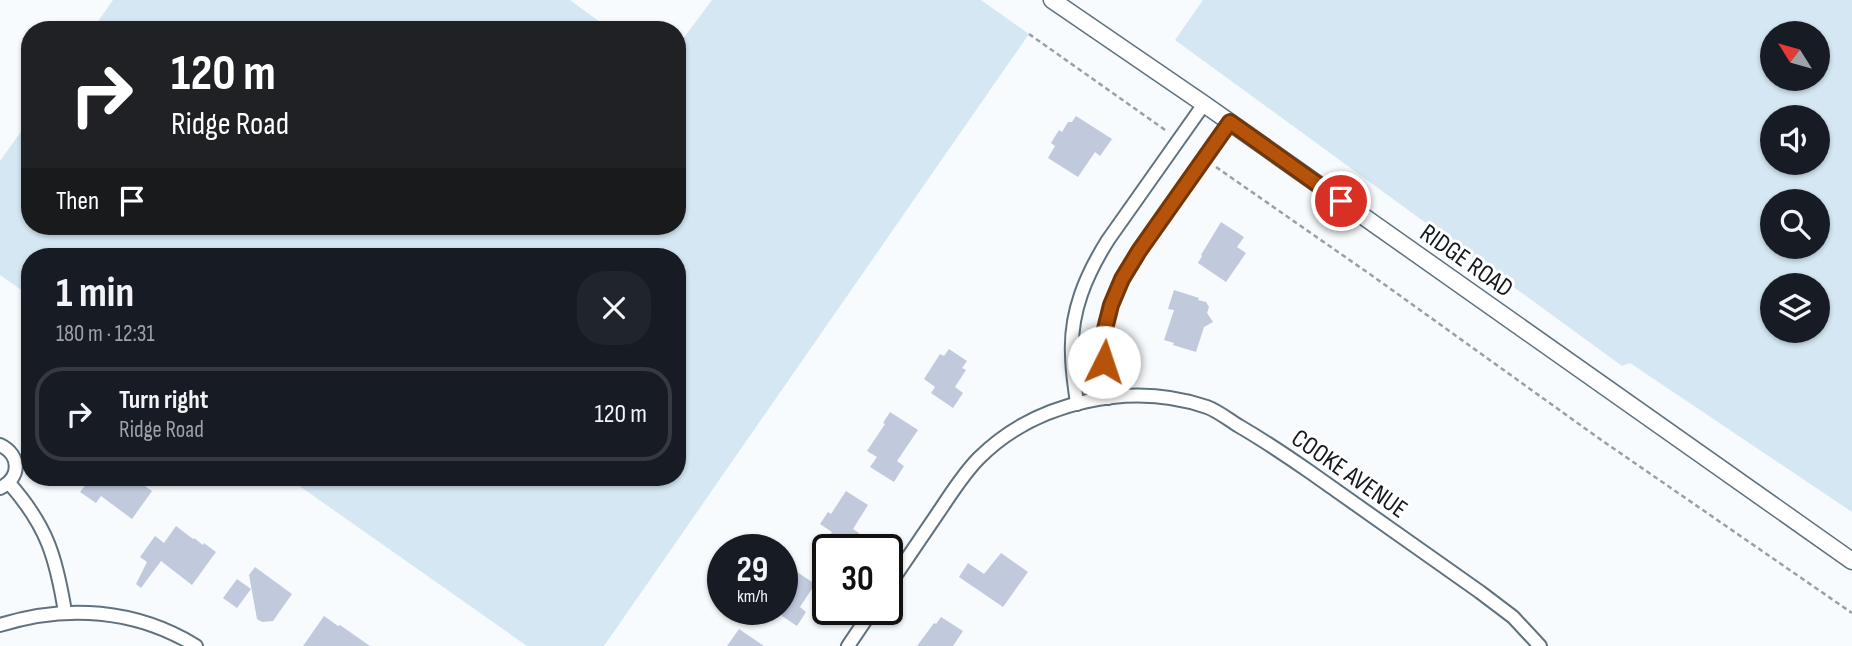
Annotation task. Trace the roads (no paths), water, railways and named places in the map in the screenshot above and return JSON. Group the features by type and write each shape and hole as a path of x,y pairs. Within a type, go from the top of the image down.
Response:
{"street":[{"name":"RIDGE ROAD","path":"1052,0 1230,122 1852,561"},
{"path":"1077,404 1072,355 1078,297 1108,240 1204,104"},
{"path":"1108,398 1104,333 1111,305 1122,279 1230,122"},
{"name":"COOKE AVENUE","path":"903,565 979,458 1018,427 1077,404 1108,398 1147,396 1180,400 1210,408 1278,449 1480,592 1513,617 1540,646"},
{"path":"0,445 8,449 16,462 16,470 4,486 26,502 43,528 58,572 65,612"},
{"path":"0,625 41,615 95,612 127,617 153,625 196,646"},
{"path":"848,646 862,625"}]}
